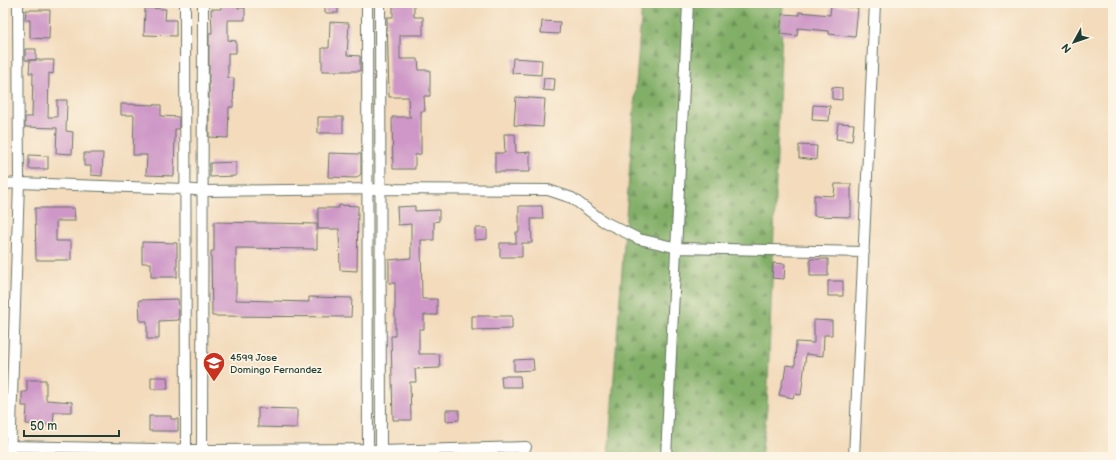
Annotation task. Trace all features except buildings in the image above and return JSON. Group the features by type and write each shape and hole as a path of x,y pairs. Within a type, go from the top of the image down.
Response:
{"street":[{"path":"10,457 19,183 18,3"},
{"path":"185,3 186,453"},
{"path":"202,453 203,3"},
{"path":"367,3 368,453"},
{"path":"380,3 381,454"},
{"path":"666,457 688,3"},
{"path":"854,457 876,3"},
{"path":"3,184 19,183 185,189 203,191 368,189 548,190 572,198 603,221 639,239 676,247 864,252"},
{"path":"10,446 186,453 381,454 526,447"}],"green space":[{"path":"642,3 783,3 767,408 761,457 608,457"}],"place":[{"name":"4599 Jose Domingo Fernandez","path":"214,382"}]}
